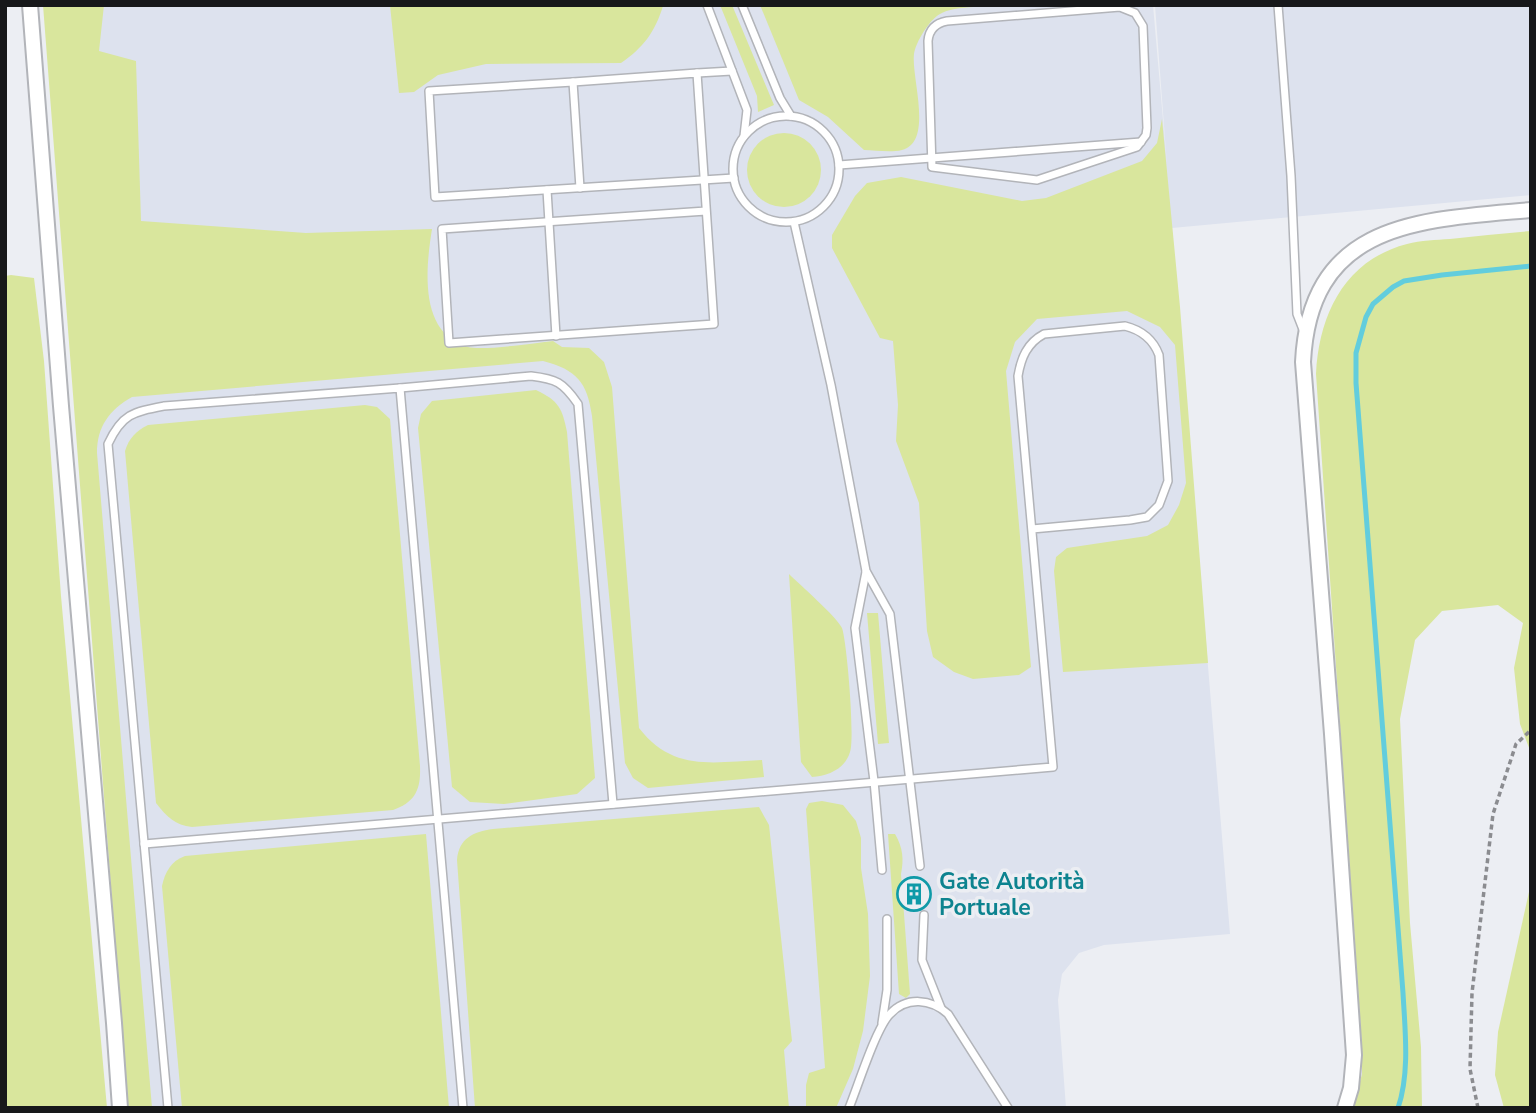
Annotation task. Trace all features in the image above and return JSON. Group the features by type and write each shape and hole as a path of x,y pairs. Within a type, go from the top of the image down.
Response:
{"street":[{"path":"30,5 120,1108"},
{"path":"1345,1108 1352,1088 1354,1055 1303,362 1304,332 1313,303 1327,280 1348,255 1381,236 1409,225 1440,218 1531,210"}],"lane":[{"path":"707,5 747,110 744,136 736,152 733,170 736,188 745,204 759,215 776,222 794,222 812,216 824,207 836,188 839,165 836,150 829,137 812,123 790,116 773,117 757,124 744,136"},
{"path":"742,5 780,99 790,116"},
{"path":"1278,5 1291,176 1297,314 1304,332"},
{"path":"1120,7 1135,13 1143,26 1147,128 1142,142 1130,151 1037,180 932,167 929,35 936,25 947,21 1120,7"},
{"path":"732,71 429,91 435,197 734,178"},
{"path":"697,73 714,324 449,343 442,229 706,211"},
{"path":"573,82 580,188"},
{"path":"839,165 1142,142"},
{"path":"547,190 556,336"},
{"path":"794,222 831,385 866,571 890,614 920,866"},
{"path":"144,844 1053,767 1018,376 1021,358 1034,339 1044,334 1125,326 1138,329 1155,344 1158,355 1168,481 1159,505 1147,517 1138,519 1032,529"},
{"path":"168,1108 108,444 123,419 136,412 164,406 531,376 552,379 566,387 578,404 613,804"},
{"path":"400,388 463,1108"},
{"path":"866,571 855,628 882,870"},
{"path":"924,915 922,960 941,1008 953,1021 1007,1108"},
{"path":"880,1030 887,990 887,919"},
{"path":"849,1108 888,1015 914,1001 928,1002 941,1008"}],"path":[{"path":"1478,1108 1470,1069 1472,993 1493,814 1516,744 1531,730"}],"shaded area":[{"path":"50,5 1153,5 1167,166 1155,5 1531,5 1531,195 1172,228 1230,934 1104,945 1079,953 1062,974 1058,1000 1066,1108 135,1108"}],"green space":[{"path":"43,5 104,5 99,51 136,61 141,221 306,233 432,229 428,262 429,297 440,328 452,339 475,348 553,341 562,347 589,348 604,362 612,387 639,728 652,742 680,758 711,762 762,760 764,777 648,788 633,778 625,763 592,416 587,394 572,373 543,361 132,397 106,420 99,435 97,453 152,1108 128,1108"},
{"path":"390,5 663,6 647,39 621,63 486,64 438,75 414,92 399,93"},
{"path":"720,5 732,5 774,105 758,112 757,96"},
{"path":"760,5 1010,5 947,11 927,26 914,54 919,108 917,135 912,145 902,150 888,151 864,150 828,117 799,100"},
{"path":"1162,119 1208,663 1063,672 1054,571 1056,557 1067,548 1147,536 1168,525 1179,505 1186,483 1175,345 1160,327 1127,311 1037,319 1015,342 1006,371 1031,667 1019,675 973,679 954,672 933,657 927,631 919,503 896,441 898,405 893,341 880,338 832,248 832,235 855,196 867,183 901,177 1022,201 1046,198 1142,161 1157,143"},
{"path":"777,133 791,133 805,139 815,149 821,170 815,191 805,201 791,207 777,207 763,201 753,191 747,177 747,163 753,149 763,139"},
{"path":"1531,231 1531,753 1520,724 1514,668 1523,623 1498,605 1442,611 1415,640 1400,719 1410,923 1421,1047 1422,1108 1353,1108 1362,1074 1362,1047 1316,374 1318,352 1330,311 1339,292 1352,276 1385,252 1418,242"},
{"path":"5,276 34,278 44,361 61,596 107,1108 5,1108"},
{"path":"536,390 558,406 567,432 595,778 577,794 504,804 470,802 452,787 418,428 421,414 432,401"},
{"path":"365,405 377,407 390,419 420,766 418,788 407,803 393,810 192,827 176,822 156,803 125,451 127,446 134,435 148,425"},
{"path":"789,574 842,628 848,670 851,744 848,758 830,773 812,777 801,762"},
{"path":"867,613 878,613 889,743 878,744"},
{"path":"822,801 843,805 856,821 861,838 870,976 863,1031 853,1069 836,1108 806,1108 809,1073 825,1068 806,809 809,803"},
{"path":"759,807 769,825 792,1041 784,1050 789,1108 475,1108 457,860 464,841 473,834 493,829"},
{"path":"426,834 449,1108 182,1108 162,886 172,864 185,856"},
{"path":"888,834 895,834 902,854 901,874 910,994 906,998 899,994"},
{"path":"1531,883 1531,1108 1504,1108 1495,1075 1498,1032"}],"waterway":[{"path":"1398,1108 1404,1080 1405,1022 1356,383 1356,353 1366,317 1373,304 1404,281 1531,266"}],"place":[{"name":"Gate Autorità Portuale","path":"914,894"}]}
